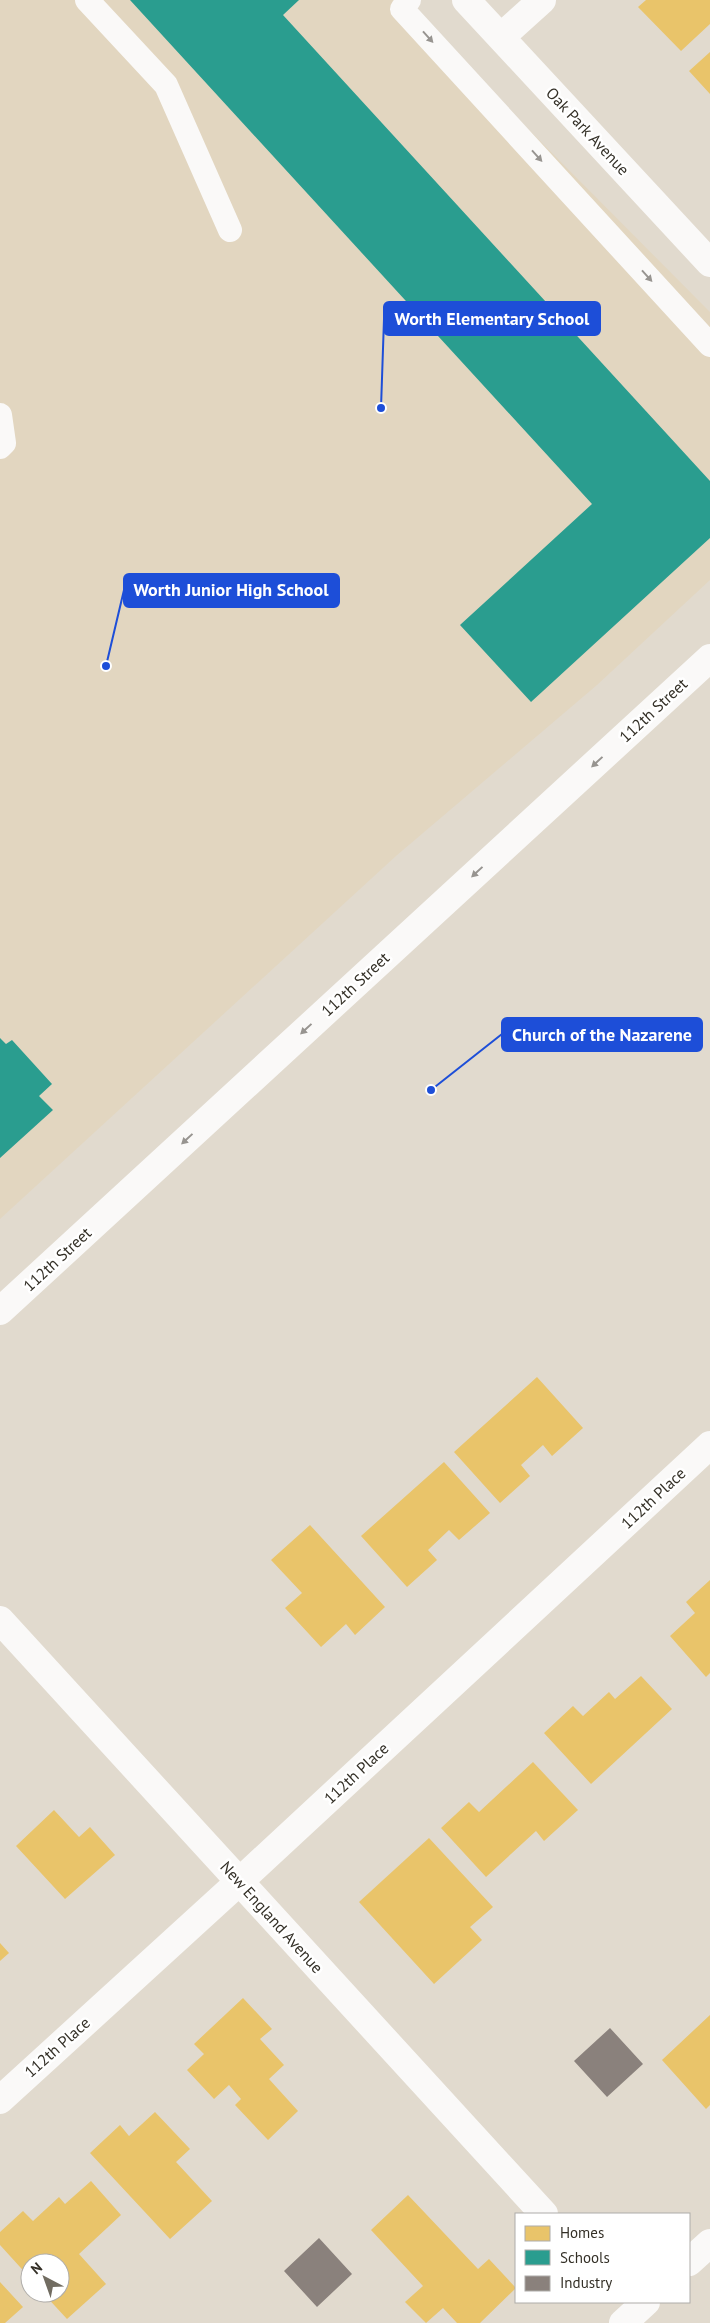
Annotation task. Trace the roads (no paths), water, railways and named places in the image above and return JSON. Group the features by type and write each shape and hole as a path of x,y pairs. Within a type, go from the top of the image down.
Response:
{"street":[{"name":"Oak Park Avenue","path":"466,0 710,263"},
{"path":"501,37 542,0"},
{"name":"112th Street","path":"0,1311 710,658"},
{"name":"112th Place","path":"0,2100 240,1881 710,1445"},
{"name":"New England Avenue","path":"0,1620 543,2213"},
{"path":"690,2261 710,2242"}],"lane":[{"path":"86,0 166,85 230,230"},
{"path":"409,0 402,9 710,345"},
{"path":"0,415 4,443 0,448"}],"place":[{"name":"Worth Elementary School","path":"381,408"},
{"name":"Worth Junior High School","path":"106,666"},
{"name":"Church of the Nazarene","path":"431,1090"}]}
